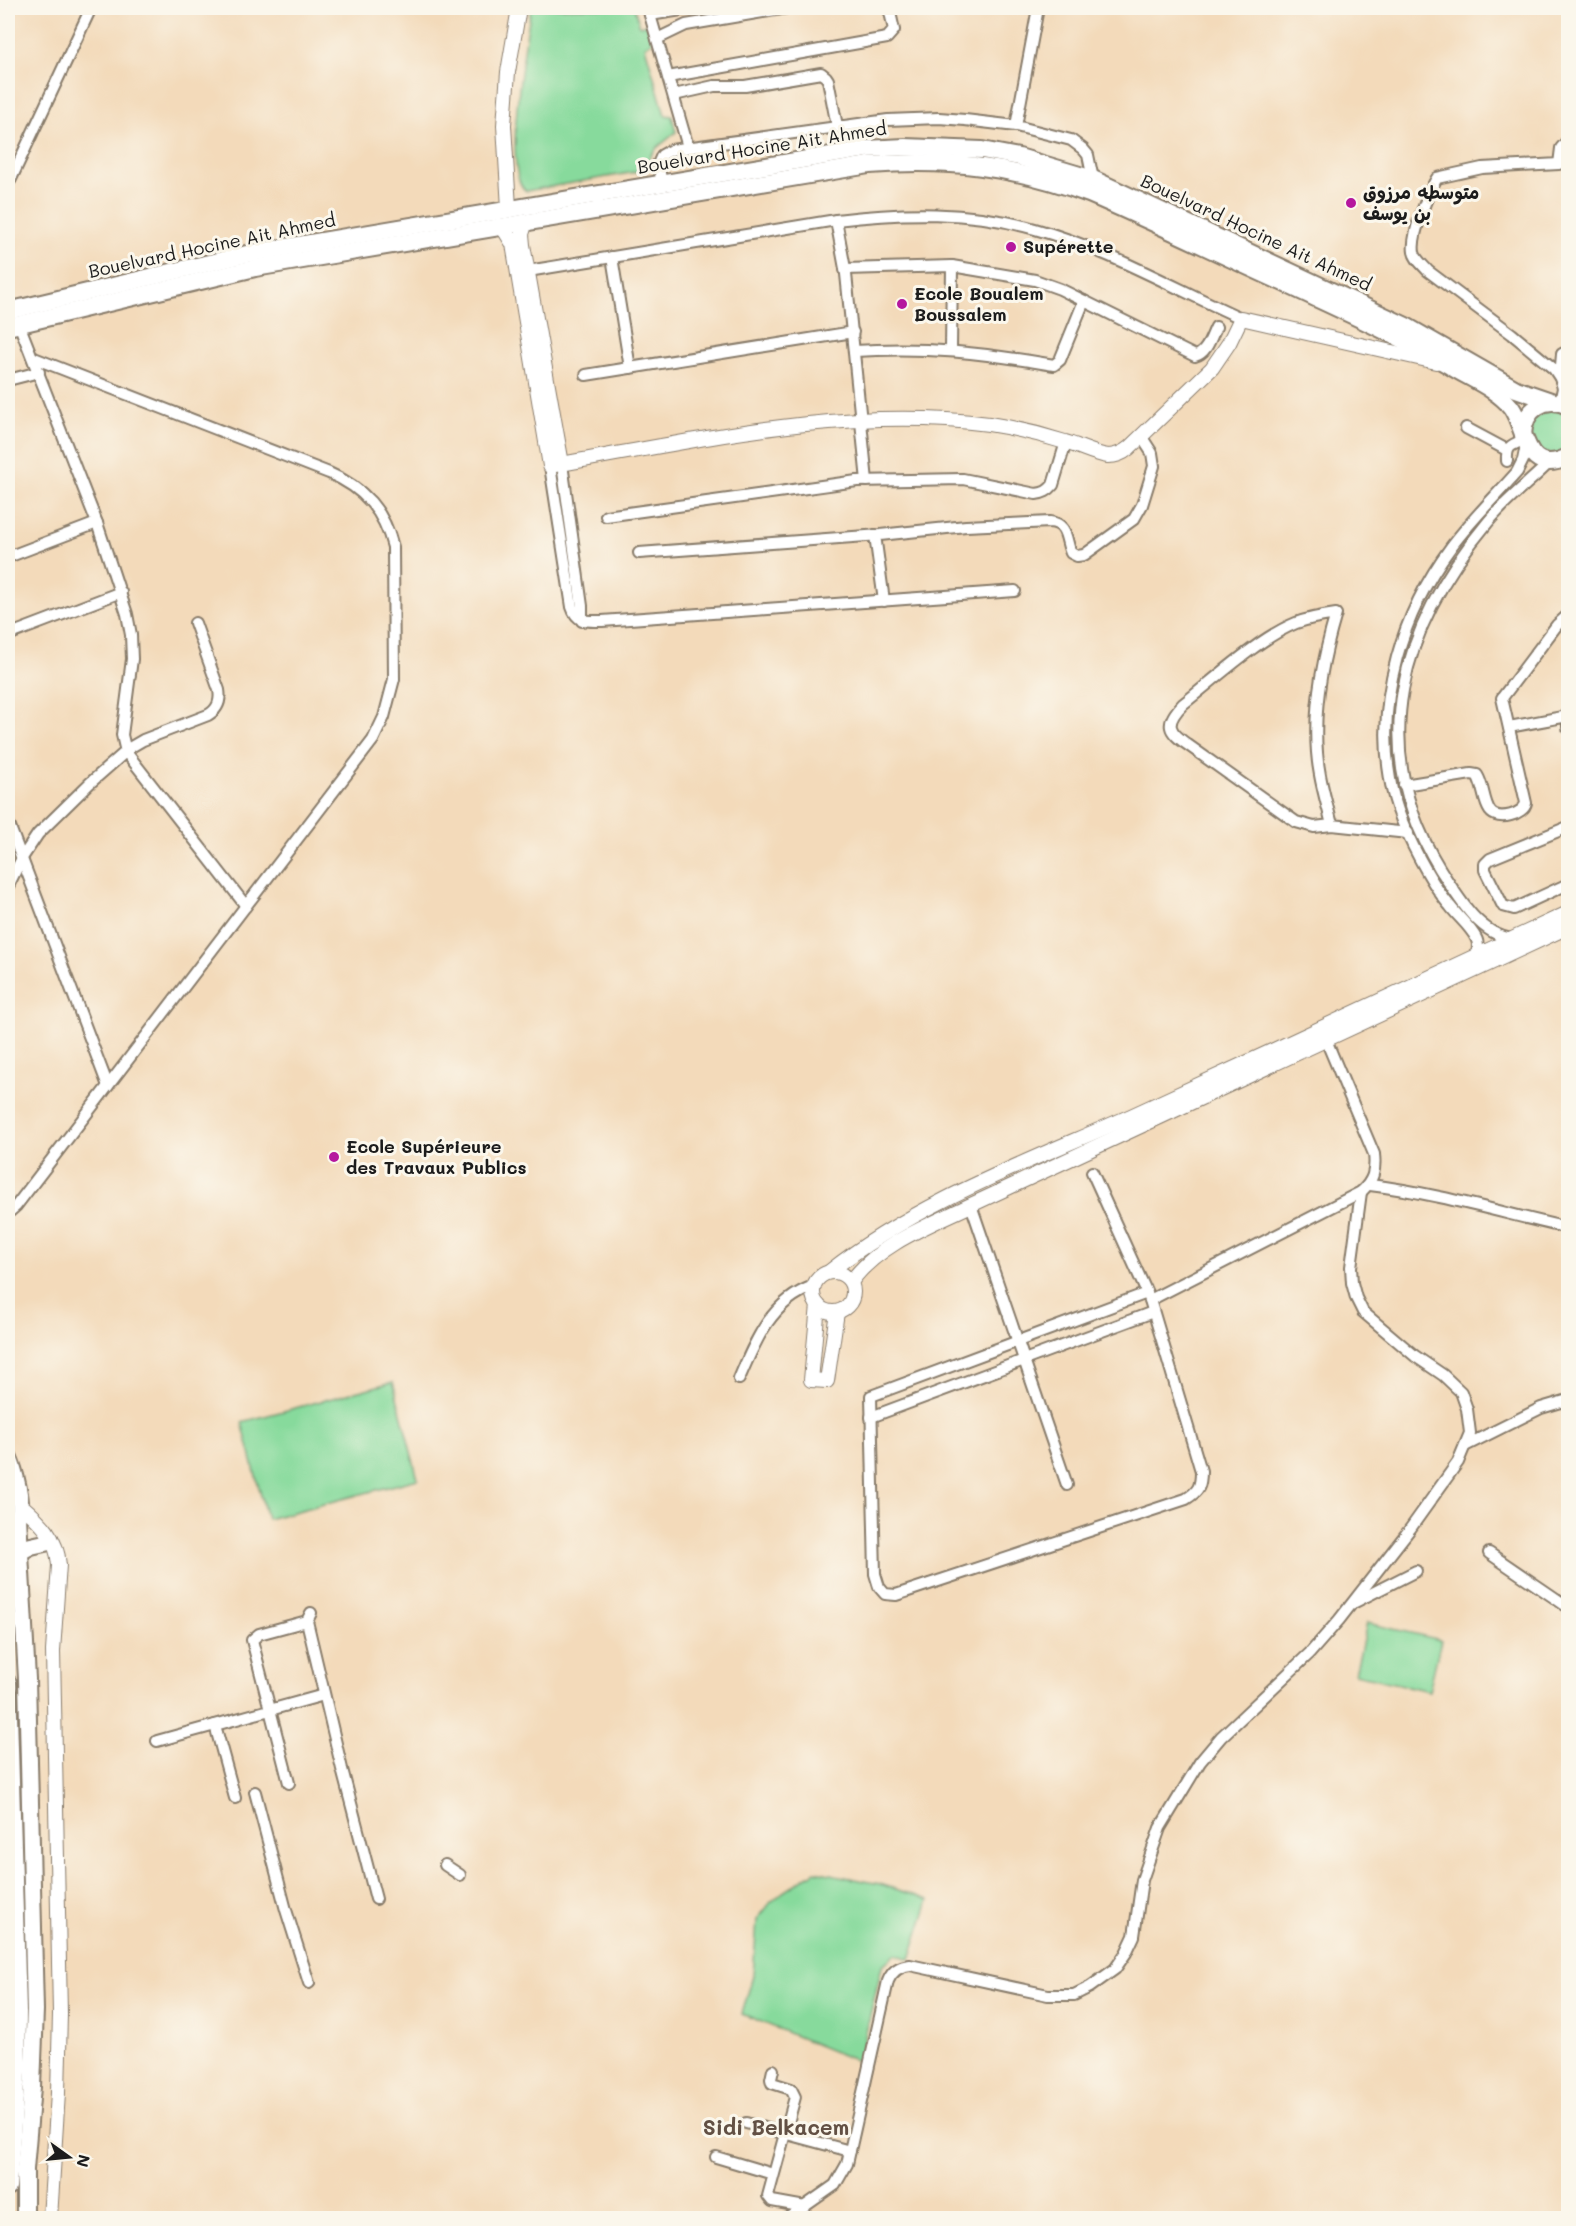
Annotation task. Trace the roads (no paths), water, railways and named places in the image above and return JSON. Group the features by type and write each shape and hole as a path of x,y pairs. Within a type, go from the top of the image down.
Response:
{"main road":[{"name":"Bouelvard Hocine Ait Ahmed","path":"11,321 251,253 866,149 953,148 1019,157 1057,166 1093,179 1406,326 1470,360 1516,389 1560,403"},
{"path":"11,321 255,268 869,165 934,162 981,165 1054,181 1121,207 1374,325 1497,394 1510,406 1532,453 1540,459 1562,460"},
{"path":"1524,440 1523,425 1527,416 1541,404 1560,403"},
{"path":"8,1456 21,1551 27,1679 35,2010 32,2087 25,2169 25,2218"},
{"path":"21,1551 31,1546 53,1546"},
{"path":"8,1683 18,2012 12,2074 8,2187"}],"street":[{"path":"8,183 91,8"},
{"path":"509,208 504,125 508,72 519,8"},
{"path":"688,147 649,11 694,8"},
{"path":"657,39 686,25 787,8"},
{"path":"668,77 887,38 894,30 889,8"},
{"path":"1016,126 1038,8"},
{"path":"674,95 714,86 745,86 821,73 826,77 837,126"},
{"path":"662,183 658,169 660,159 666,152 837,126 888,120 939,118 1016,126 1071,140 1083,149 1091,162 1093,179"},
{"path":"1560,378 1554,369 1512,334 1428,271 1414,252 1420,218 1437,178 1482,168 1559,164 1561,148 1569,140"},
{"path":"523,272 836,220 888,214 935,214 991,219 1035,228 1097,252 1241,318 1450,366"},
{"path":"836,220 853,332 867,481"},
{"path":"525,222 522,240 523,272 582,606 582,621 614,621 1015,591"},
{"path":"498,226 505,231 513,244 523,272"},
{"path":"612,257 630,368"},
{"path":"845,269 952,266 1035,280 1060,289 1193,355 1202,353 1216,327"},
{"path":"951,350 952,266"},
{"path":"854,351 908,348 951,350 1057,364 1084,301"},
{"path":"556,465 682,442 860,419 980,423 1028,431 1113,456 1124,452 1212,368 1229,343 1241,318"},
{"path":"11,321 34,357 97,523 130,625 131,672 122,735 126,752 246,906"},
{"path":"586,375 853,332"},
{"path":"1560,403 1563,388 1560,378 1560,358 1562,354 1569,351"},
{"path":"8,1213 16,1206 373,740 384,717 394,679 393,547 389,531 372,501 345,480 34,357"},
{"path":"8,380 39,372"},
{"path":"1466,428 1507,456 1509,446 1524,440 1523,460 1516,472 1451,547 1416,603 1402,640 1391,685 1386,720 1386,752 1390,781 1398,811 1431,880 1476,938 1478,956"},
{"path":"639,553 966,526 1054,522 1061,525 1065,532 1071,552 1077,556 1083,555 1134,519 1142,505 1154,466 1152,453 1141,436"},
{"path":"606,516 867,481 961,479 1036,494 1049,490 1053,485 1066,442"},
{"path":"1513,939 1502,938 1490,932 1467,908 1431,854 1418,826 1404,785 1398,728 1402,694 1420,629 1437,593 1456,562 1489,520 1562,460"},
{"path":"8,557 97,523"},
{"path":"875,535 884,601"},
{"path":"8,635 121,592"},
{"path":"1332,825 1317,750 1318,704 1322,670 1336,614 1298,622 1270,637 1183,704 1176,711 1170,724 1174,735 1296,822 1314,827 1332,825 1408,833"},
{"path":"1404,785 1471,774 1477,775 1489,810 1494,815 1500,817 1521,812 1525,808 1526,803 1502,698 1557,625 1569,615"},
{"path":"8,886 22,858 45,826 90,783 143,740 208,715 218,705 219,690 195,623"},
{"path":"1509,728 1568,716 1569,728"},
{"path":"1569,827 1490,859 1485,864 1485,870 1503,906 1508,909 1514,909 1569,884"},
{"path":"9,828 108,1086"},
{"path":"829,1272 842,1274 851,1282 853,1288 852,1301 843,1310 837,1312 823,1310 813,1293 814,1286 823,1275 868,1243 918,1214 959,1193 1270,1053 1569,913"},
{"path":"851,1282 870,1260 971,1204 1569,927"},
{"path":"788,2218 835,2185 843,2175 886,1985 892,1972 910,1965 1048,1995 1074,1995 1090,1988 1115,1969 1134,1936 1142,1880 1160,1828 1200,1762 1221,1737 1310,1653 1352,1604 1458,1462 1470,1433 1467,1409 1461,1392 1363,1312 1356,1298 1351,1267 1365,1189 1374,1174 1374,1154 1326,1040"},
{"path":"1092,1172 1148,1297 1201,1471 1201,1485 1197,1493 1186,1499 896,1594 885,1594 879,1587 875,1574 871,1396 1148,1297 1365,1189 1414,1190 1569,1228"},
{"path":"971,1204 1067,1485"},
{"path":"739,1379 753,1346 770,1317 800,1290 814,1286"},
{"path":"818,1305 811,1380 827,1382 837,1312"},
{"path":"871,1417 1153,1312"},
{"path":"1465,1446 1550,1404 1569,1400"},
{"path":"16,1515 53,1546 59,1565 53,1651 60,2014 58,2093 50,2218"},
{"path":"1489,1553 1569,1607"},
{"path":"1352,1604 1416,1571"},
{"path":"289,1783 252,1640 259,1634 309,1617 324,1695 376,1899"},
{"path":"157,1741 324,1695"},
{"path":"215,1725 235,1798"},
{"path":"255,1792 286,1910 309,1983"},
{"path":"445,1865 460,1875"},
{"path":"774,2070 772,2083 791,2089 795,2097 768,2192 770,2199 805,2207"},
{"path":"746,2124 850,2151"},
{"path":"716,2157 773,2174"}],"place":[{"name":"متوسطه مرزوق بن يوسف","path":"1351,203"},
{"name":"Supérette","path":"1011,247"},
{"name":"Ecole Boualem Boussalem","path":"902,304"},
{"name":"Ecole Supérieure des Travaux Publics","path":"334,1157"}],"district":[{"name":"Sidi Belkacem","path":"776,2128"}]}
